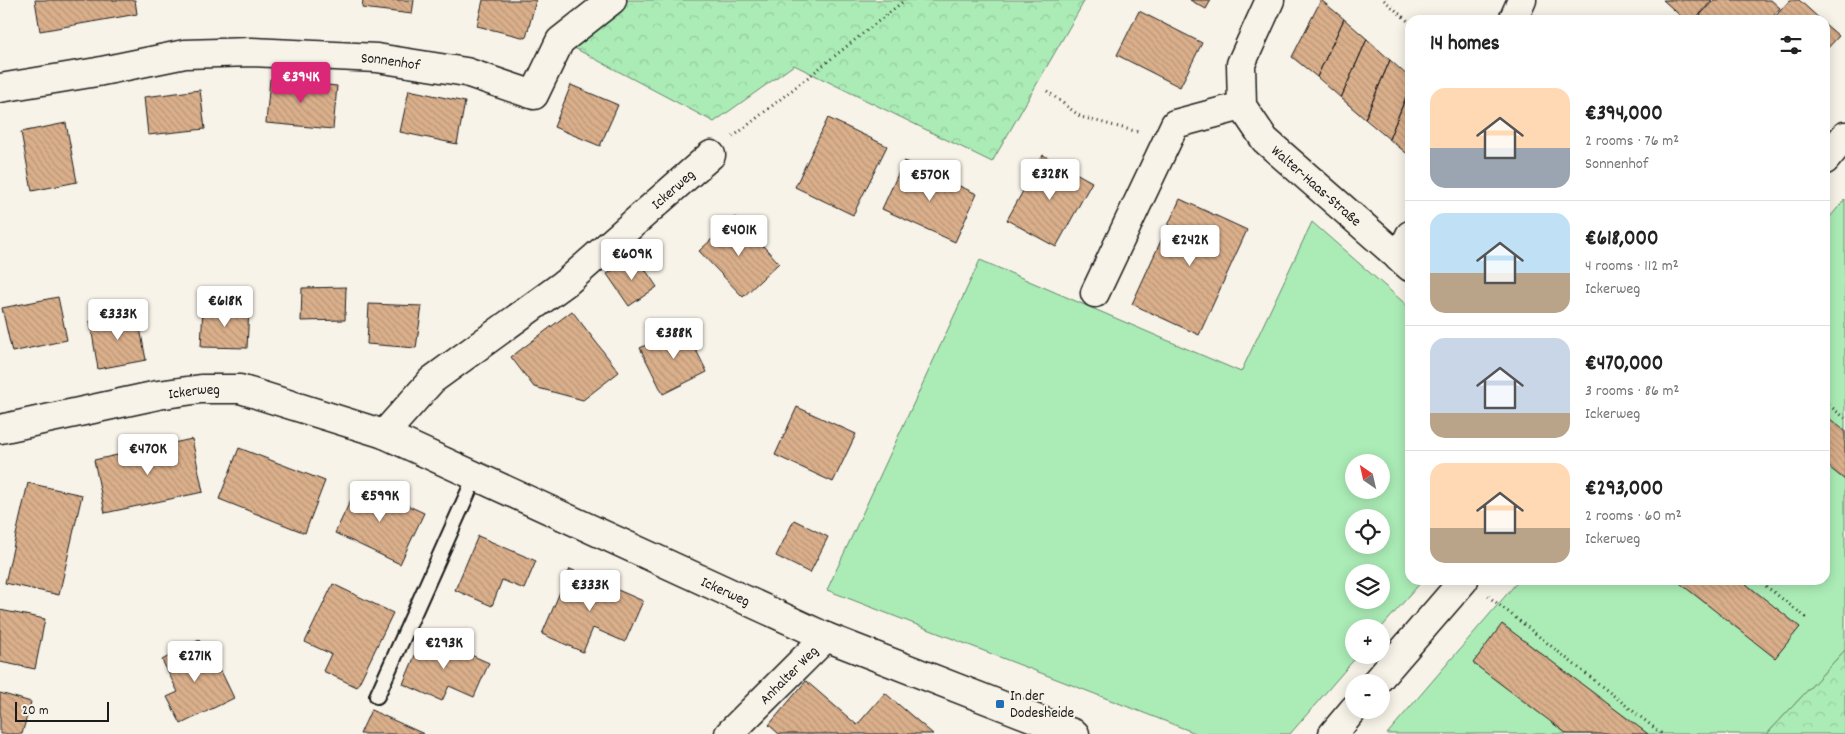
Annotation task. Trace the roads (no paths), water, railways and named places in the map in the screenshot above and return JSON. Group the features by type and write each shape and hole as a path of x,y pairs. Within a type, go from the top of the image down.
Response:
{"street":[{"name":"Sonnenhof","path":"0,88 97,72 185,54 252,52 377,58 466,72 534,95 560,41 612,0"},
{"path":"1095,293 1176,124 1242,106 1241,64 1270,0"},
{"path":"1515,15 1522,0"},
{"name":"Walter-Haas-Straße","path":"1242,106 1265,140 1405,252"},
{"path":"1830,154 1845,136"},
{"name":"Ickerweg","path":"384,434 432,380 568,282 711,155"},
{"name":"Ickerweg","path":"0,429 104,405 201,389 240,389 384,434 826,637 1075,734"},
{"path":"1384,674 1474,586"},
{"name":"Anhalter Weg","path":"729,734 826,637"},
{"path":"1332,734 1345,719"}],"lane":[{"path":"377,696 475,477"}],"place":[{"name":"In der Dodesheide","path":"1000,704"}]}
